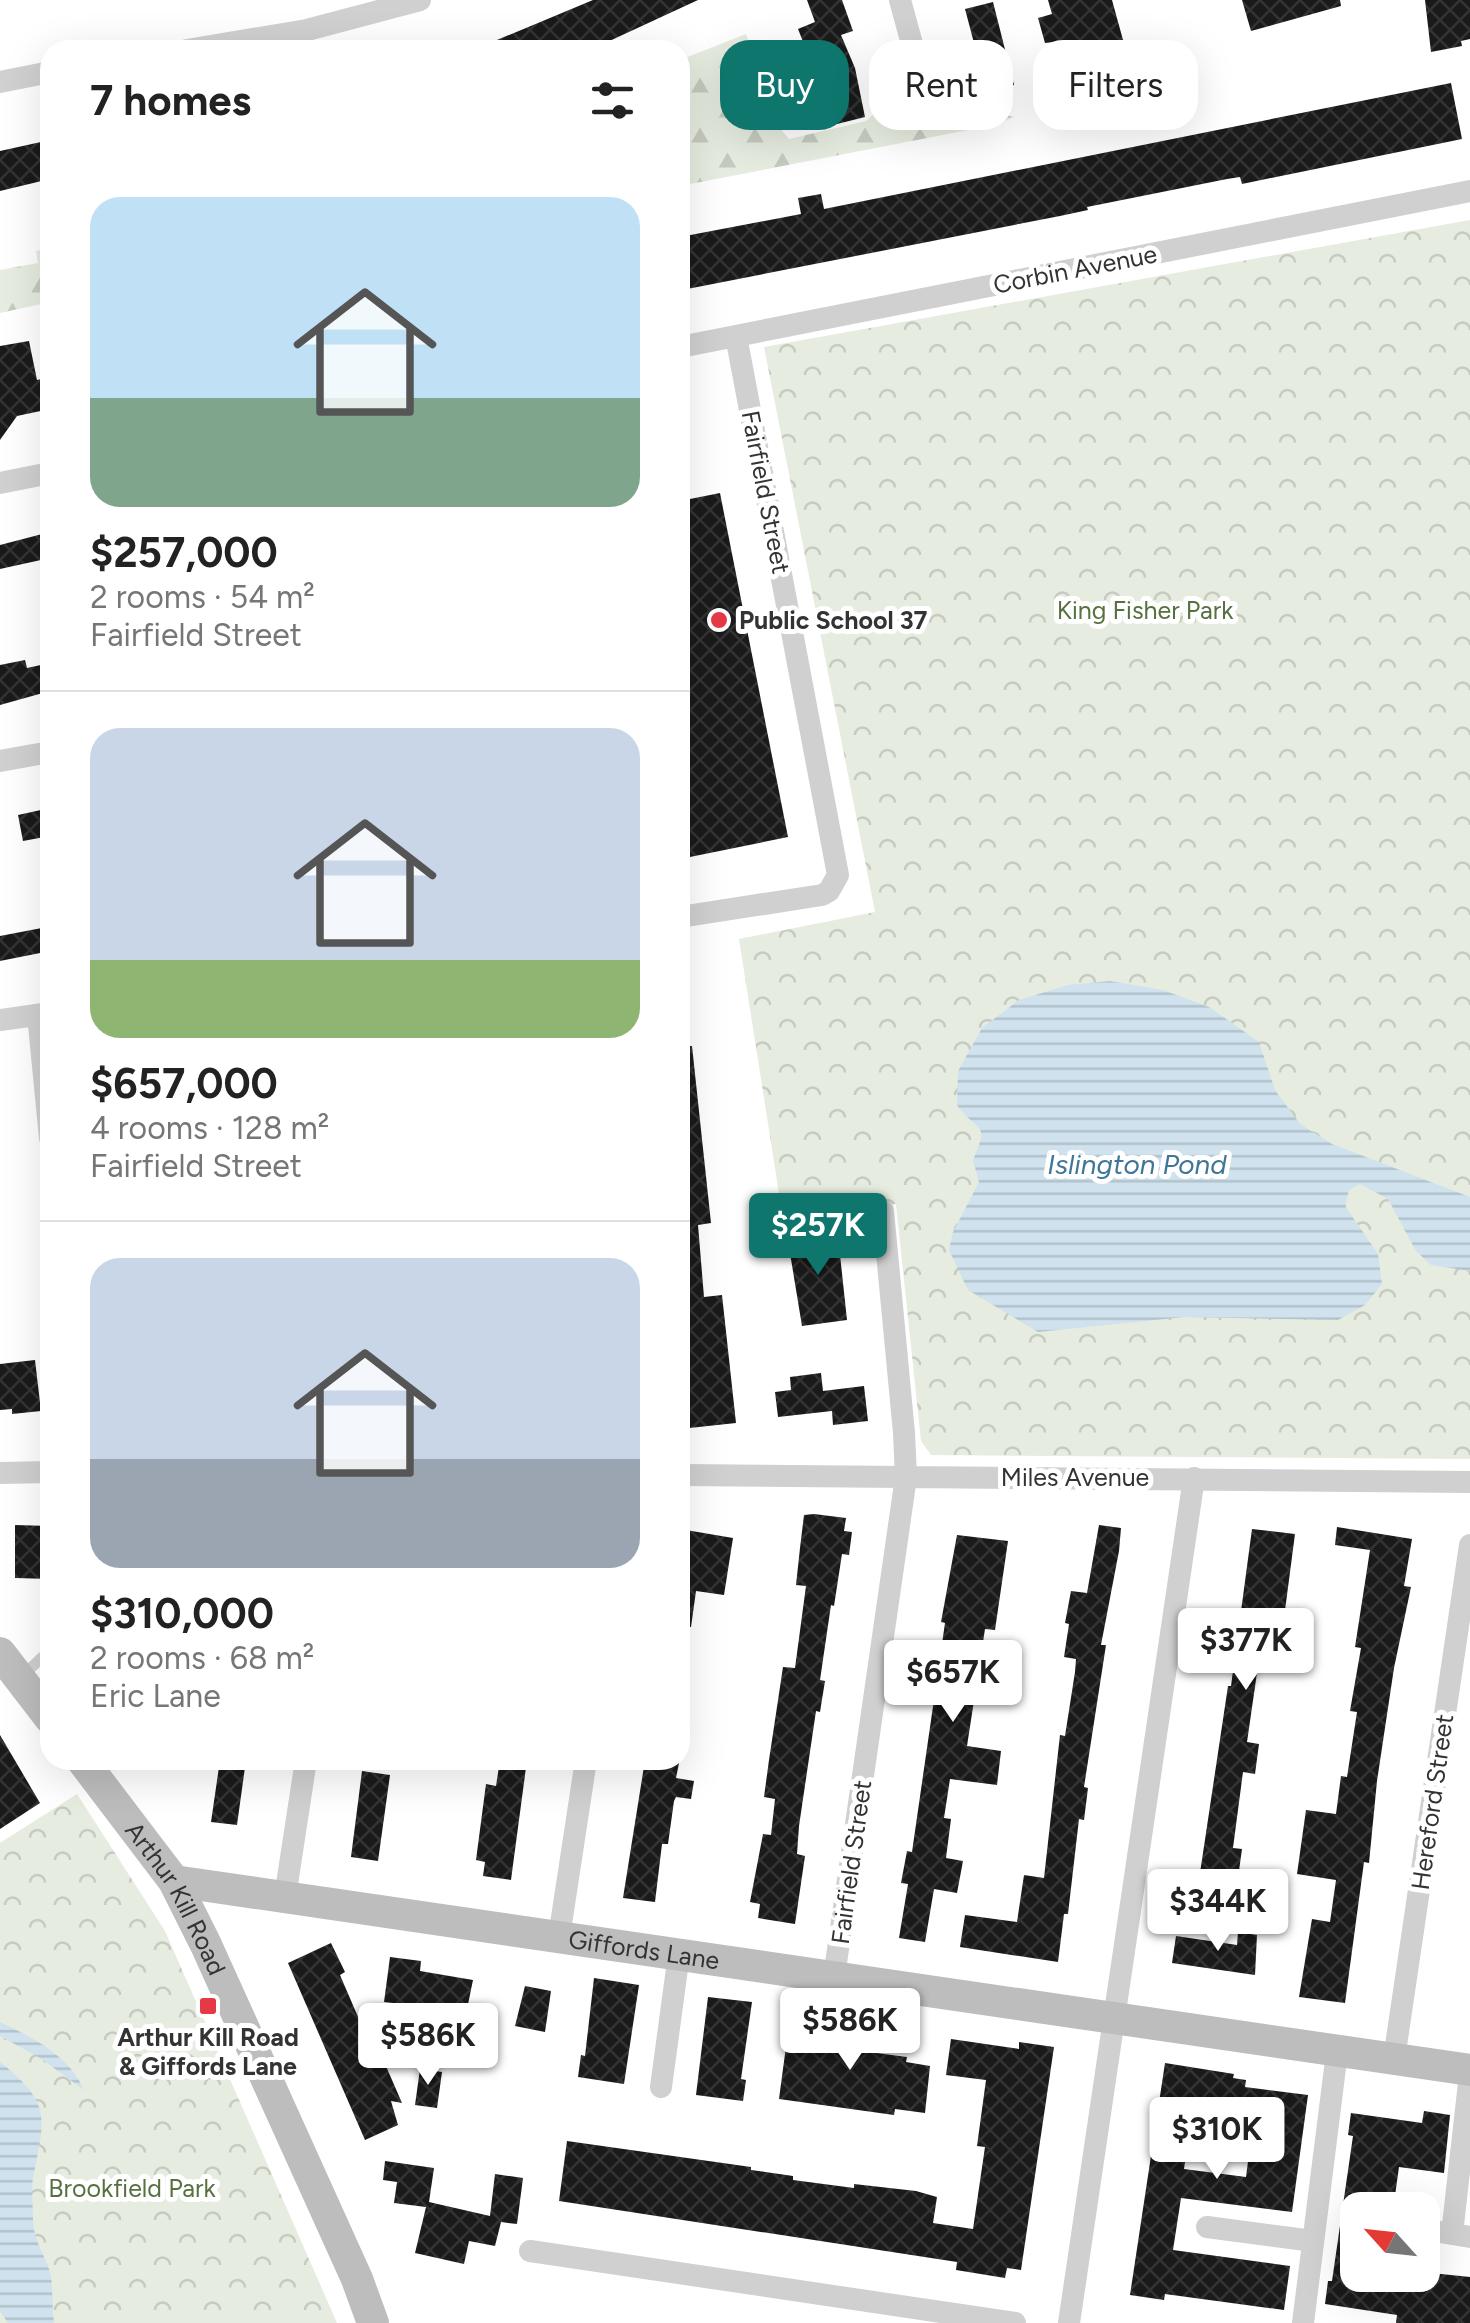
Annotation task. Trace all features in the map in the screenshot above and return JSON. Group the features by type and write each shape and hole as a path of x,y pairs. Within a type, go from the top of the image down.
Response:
{"street":[{"path":"247,40 307,30 420,0"},
{"path":"900,0 911,40"},
{"path":"0,82 40,74"},
{"name":"Corbin Avenue","path":"690,345 1470,191"},
{"name":"Fairfield Street","path":"690,916 822,896 835,884 838,866 736,336"},
{"path":"0,483 40,475"},
{"path":"0,762 40,754"},
{"path":"0,1020 40,1015"},
{"name":"Fairfield Street","path":"834,1977 906,1477 883,1211"},
{"path":"0,1473 40,1472"},
{"name":"Miles Avenue","path":"690,1475 1470,1482"},
{"path":"1070,2323 1194,1478"},
{"name":"Hereford Street","path":"1394,2059 1470,1545"},
{"path":"10,1666 40,1705"},
{"name":"Arthur Kill Road","path":"90,1770 174,1882 270,2086 373,2323"},
{"path":"286,1897 305,1770"},
{"path":"560,1936 585,1770"},
{"name":"Giffords Lane","path":"174,1882 1470,2072"},
{"path":"661,2087 679,1954"},
{"path":"1304,2323 1337,2052"},
{"path":"1461,2236 1470,2072"},
{"path":"1207,2227 1313,2241"},
{"path":"530,2251 1015,2323"}],"lane":[{"path":"10,1666 40,1654"}],"green space":[{"path":"720,44 720,130 782,130 789,139 828,130 849,130 849,125 869,118 869,130 968,130 690,184 690,56"},
{"name":"King Fisher Park","path":"1470,220 1470,1459 931,1455 921,1441 896,1204 783,1219 739,939 875,912 764,347"},
{"path":"40,250 40,304 0,313 0,270 38,263 36,251"},
{"name":"Brookfield Park","path":"77,1794 165,1931 337,2323 0,2323 0,1843"}],"water":[{"name":"Islington Pond","path":"1110,981 1163,990 1209,1007 1259,1042 1275,1090 1300,1124 1332,1144 1470,1197 1470,1271 1431,1265 1416,1251 1388,1199 1360,1184 1349,1190 1345,1206 1378,1254 1382,1284 1365,1305 1338,1320 1185,1317 1038,1332 968,1290 949,1250 953,1232 979,1182 973,1160 981,1133 957,1105 958,1071 982,1028 1019,1000 1068,985"},
{"path":"0,2022 60,2057 84,2090 40,2058 0,2036"},
{"path":"0,2062 29,2089 40,2113 42,2126 32,2182 33,2225 51,2276 54,2323 8,2323 0,2311"}],"building":[{"path":"593,0 698,0 612,40 497,40"},
{"path":"807,0 842,0 853,31 841,35 843,40 802,40 798,29 815,22"},
{"path":"1048,0 1112,0 1123,40 1044,40 1038,18 1052,14"},
{"path":"1242,0 1340,0 1341,6 1251,31"},
{"path":"1425,0 1470,0 1470,39 1461,41 1462,46 1431,52"},
{"path":"993,2 1003,40 973,40 965,9"},
{"path":"849,54 855,68 865,117 849,121"},
{"path":"1451,83 1462,139 1242,184 1240,177 1227,179 690,288 690,235 801,214 798,198 821,194 824,209"},
{"path":"40,142 40,181 0,191 0,151"},
{"path":"29,341 37,380 40,379 40,411 17,416 0,440 0,346"},
{"path":"720,493 788,837 690,857 690,499"},
{"path":"40,535 40,560 0,569 0,545"},
{"path":"25,660 27,668 40,665 40,694 0,705 0,665"},
{"path":"40,810 40,838 23,841 18,815"},
{"path":"40,928 40,953 0,961 0,936"},
{"path":"690,1046 711,1223 698,1225 704,1297 722,1295 736,1423 690,1428"},
{"path":"820,1229 822,1238 838,1236 847,1320 802,1326 788,1241 800,1240 799,1232"},
{"path":"35,1360 40,1411 12,1414 12,1409 0,1410 0,1364"},
{"path":"821,1373 823,1391 864,1386 868,1421 833,1425 832,1411 778,1417 775,1392 791,1390 790,1377"},
{"path":"804,1515 846,1518 844,1531 852,1532 849,1555 842,1554 820,1680 825,1681 820,1712 816,1711 799,1826 797,1854 805,1856 795,1924 758,1918 760,1904 750,1902 763,1834 771,1835 775,1799 764,1797 783,1667 795,1668 806,1586 796,1585"},
{"path":"15,1525 40,1526 40,1579 15,1578"},
{"path":"1099,1525 1121,1528 1119,1551 1101,1645 1106,1645 1084,1787 1088,1788 1084,1820 1079,1819 1058,1962 960,1947 965,1915 1017,1922 1024,1875 1044,1878 1060,1735 1065,1736 1075,1672 1076,1659 1064,1657 1069,1624 1065,1623 1071,1591 1087,1593"},
{"path":"1337,1527 1412,1539 1404,1586 1411,1587 1394,1668 1369,1863 1364,1862 1345,2003 1299,1997 1312,1919 1330,1922 1336,1880 1297,1874 1306,1810 1336,1814 1341,1776 1347,1777 1357,1712 1350,1711 1361,1648 1355,1647 1370,1550 1335,1545"},
{"path":"1252,1529 1295,1534 1284,1618 1276,1617 1272,1649 1267,1648 1265,1667 1258,1666 1247,1742 1259,1744 1255,1774 1243,1772 1233,1848 1242,1849 1238,1878 1200,1873"},
{"path":"690,1531 733,1538 724,1595 696,1591 691,1627"},
{"path":"957,1535 1008,1541 995,1630 985,1629 967,1746 1001,1751 997,1785 950,1779 944,1818 951,1819 946,1858 963,1861 957,1893 934,1889 925,1942 899,1938 908,1884 901,1883 907,1851 912,1852 945,1623 941,1622"},
{"path":"0,1735 40,1803 0,1829"},
{"path":"219,1770 245,1770 237,1825 211,1822"},
{"path":"498,1770 526,1770 511,1880 483,1876 485,1862 476,1860 486,1784 496,1786"},
{"path":"643,1770 678,1770 676,1778 694,1781 691,1799 676,1797 674,1801 668,1844 662,1844 655,1902 623,1898"},
{"path":"362,1771 390,1775 378,1861 351,1857"},
{"path":"1238,1932 1257,1935 1255,1975 1172,1963 1176,1936 1237,1945"},
{"path":"331,1943 345,1972 340,1975 377,2061 379,2050 402,2103 391,2101 398,2125 365,2140 288,1963"},
{"path":"390,1957 421,1961 420,1971 473,1980 465,2019 436,2014 437,2008 384,2002"},
{"path":"594,1978 639,1985 624,2084 578,2077 581,2055 585,2056"},
{"path":"525,1986 551,1991 545,2032 515,2026"},
{"path":"708,1997 752,2002 741,2079 746,2080 743,2101 696,2095"},
{"path":"789,2024 878,2037 876,2053 907,2057 906,2062 930,2066 925,2113 895,2109 894,2115 779,2099"},
{"path":"951,2039 1019,2049 1019,2042 1054,2047 1021,2270 1007,2268 1005,2278 956,2270 957,2262 559,2201 567,2141 751,2167 793,2176 793,2180 916,2191 937,2197 933,2223 973,2229 985,2147 977,2146 986,2080 946,2075"},
{"path":"1165,2063 1234,2074 1233,2078 1246,2080 1245,2087 1308,2095 1292,2212 1181,2198 1173,2250 1290,2266 1284,2310 1165,2294 1164,2300 1130,2295","holes":["1193,2107 1254,2115 1246,2177 1184,2169"]},
{"path":"420,2069 442,2072 437,2108 415,2105"},
{"path":"1424,2111 1450,2115 1444,2173 1399,2167 1396,2192 1345,2192 1353,2136 1348,2135 1351,2113 1422,2123"},
{"path":"385,2161 434,2168 429,2202 490,2216 495,2174 523,2178 517,2224 501,2222 495,2246 469,2241 464,2264 415,2253 426,2207 394,2203 397,2182 383,2180"},
{"path":"1340,2226 1340,2292 1440,2292 1440,2274 1470,2277 1470,2323 1396,2323 1397,2315 1325,2304 1328,2281 1332,2281"}],"place":[{"name":"Public School 37","path":"719,620"},
{"name":"Arthur Kill Road & Giffords Lane","path":"208,2006"}]}
